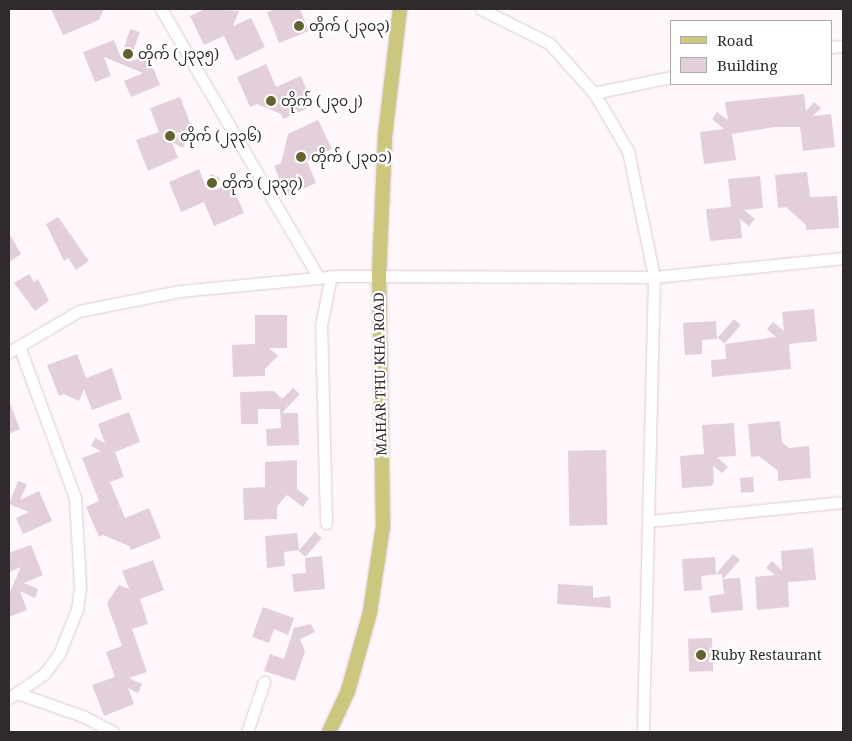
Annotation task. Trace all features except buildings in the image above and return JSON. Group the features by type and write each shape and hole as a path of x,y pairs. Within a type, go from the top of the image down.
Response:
{"main road":[{"name":"MAHAR THU KHA ROAD","path":"329,732 348,691 370,612 383,526 379,275 385,136 400,9"}],"street":[{"path":"161,9 318,277"},
{"path":"481,9 549,44 594,93 628,151 654,277 650,521 643,732"},
{"path":"594,93 670,77"},
{"path":"13,695 44,674 69,634 80,587 81,549 75,498 14,349 97,305 180,291 331,276 654,277 843,258"},
{"path":"326,523 321,326 331,276"},
{"path":"650,521 843,502"},
{"path":"247,732 264,682"},
{"path":"13,695 85,717 113,732"}],"place":[{"name":"တိုက် (၂၃၀၃)","path":"299,26"},
{"name":"တိုက် (၂၃၃၅)","path":"128,54"},
{"name":"တိုက် (၂၃၀၂)","path":"271,101"},
{"name":"တိုက် (၂၃၃၆)","path":"170,136"},
{"name":"တိုက် (၂၃၀၁)","path":"301,157"},
{"name":"တိုက် (၂၃၃၇)","path":"212,183"},
{"name":"Ruby Restaurant","path":"701,655"}]}
